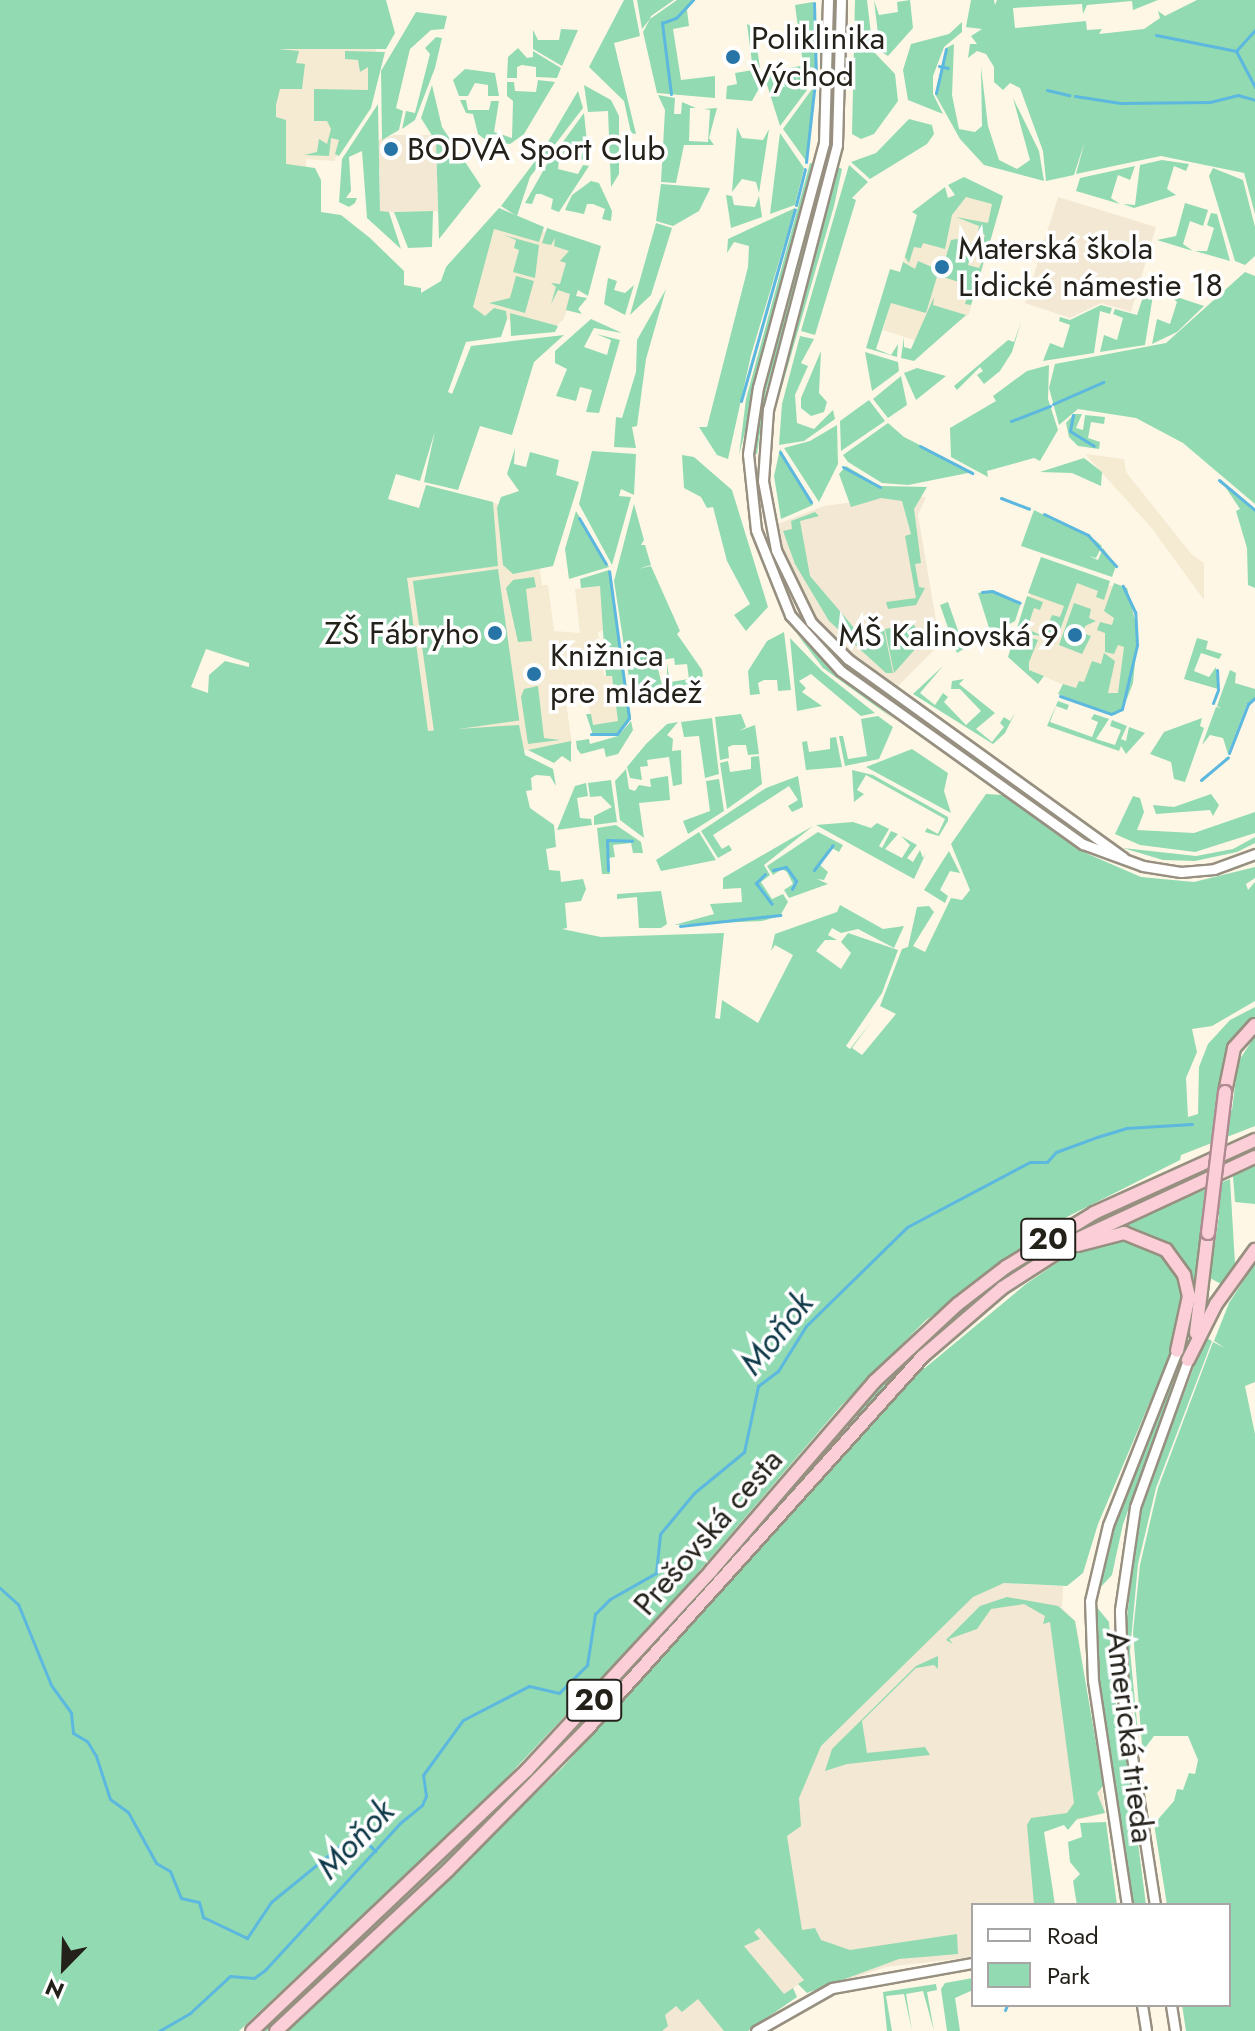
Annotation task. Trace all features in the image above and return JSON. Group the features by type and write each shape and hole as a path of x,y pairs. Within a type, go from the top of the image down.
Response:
{"highway":[{"path":"1188,1360 1201,1288 1225,1092 1234,1048 1255,1025"},
{"name":"Prešovská cesta","path":"252,2031 527,1770 701,1583 874,1382 958,1304 1006,1267 1094,1213 1255,1140"},
{"name":"Prešovská cesta","path":"276,2031 448,1870 587,1729 887,1391 968,1316 1052,1254 1163,1195 1255,1157"},
{"path":"1052,1254 1111,1234 1158,1243 1179,1267 1189,1296 1177,1351"},
{"path":"1188,1360 1216,1304 1255,1250"},
{"path":"1177,1351 1201,1288"}],"street":[{"path":"828,0 824,143 750,433 748,483 756,530 790,615 818,651 1036,811 1098,851 1129,862 1193,871 1255,854"},
{"path":"841,0 837,145 768,409 763,481 776,550 801,607 826,640 909,706 1129,862"},
{"path":"1036,811 1079,834 1090,833"},
{"path":"1090,833 1098,851"},
{"name":"Americká trieda","path":"1127,1903 1093,1681 1090,1601 1108,1525 1177,1351"},
{"name":"Americká trieda","path":"1155,1903 1123,1698 1120,1610 1135,1507 1188,1360"},
{"path":"756,2031 832,1988 971,1963"},
{"path":"1142,2007 1146,2031"},
{"path":"1171,2007 1175,2031"}],"shaded area":[{"path":"257,0 367,0 376,47 373,100 334,161 306,159 306,172 277,171"},
{"path":"394,135 431,135 436,142 438,211 380,212 380,168 374,168 377,140"},
{"name":"Materská škola Lidické námestie 18","path":"966,190 1002,201 969,314 942,335 917,341 883,330 910,238"},
{"path":"1058,197 1156,227 1131,312 1101,303 1070,318 1025,303"},
{"path":"520,225 593,245 563,320 550,331 507,319 503,331 455,317 485,226"},
{"path":"1085,454 1124,459 1126,472 1192,555 1204,563 1204,600 1150,526"},
{"name":"ZŠ Fábryho","path":"426,485 554,519 540,571 542,585 548,585 554,631 580,633 575,589 600,586 606,630 598,632 604,676 612,675 618,722 593,725 583,679 583,684 564,688 572,744 521,751 432,780 385,499 419,508"},
{"path":"897,496 926,497 918,515 940,644 891,693 811,622 770,527 824,506"},
{"name":"MŠ Kalinovská 9","path":"1042,559 1124,591 1135,637 1117,708 1029,670 1011,650"},
{"path":"1001,1583 1063,1586 1062,1608 1075,1621 1078,1634 1105,1813 1038,1830 1050,1903 971,1903 971,1957 886,1967 813,1991 804,1980 784,1995 744,1946 815,1748 970,1597"},
{"path":"698,1998 724,2031 660,2031 647,2007"}],"green space":[{"path":"0,0 386,0 395,33 386,49 278,49 299,51 296,63 305,64 302,89 280,89 276,117 286,120 286,164 315,168 321,180 321,212 341,215 370,238 404,271 404,285 421,288 421,293 441,281 446,267 499,208 544,227 539,242 494,229 473,307 485,316 494,308 506,311 507,319 501,337 466,342 448,392 452,394 471,346 564,335 534,362 512,435 480,426 458,490 424,482 435,431 420,481 396,474 388,499 419,508 426,485 493,502 498,566 407,578 428,731 519,725 525,755 553,769 556,786 550,776 536,775 531,778 532,790 526,791 530,808 554,825 556,847 546,849 549,870 560,871 561,882 583,879 586,889 581,901 565,903 567,928 562,929 601,937 724,933 715,1018 720,1019 722,1000 758,1023 793,955 775,945 771,951 775,934 837,912 840,905 883,929 904,926 894,948 858,929 841,933 832,928 828,935 837,940 825,940 816,951 841,969 851,953 841,942 848,933 898,950 882,993 846,1046 850,1049 871,1022 852,1048 862,1055 896,1014 880,1006 902,949 908,947 917,907 929,906 934,912 913,946 925,952 951,898 962,900 970,890 951,844 986,794 1003,795 1088,854 1141,877 1194,882 1255,867 1255,878 1246,884 1248,890 1255,882 1255,1001 1212,1026 1192,1029 1197,1052 1186,1078 1188,1117 1198,1114 1199,1067 1208,1044 1230,1020 1255,1007 1255,1018 1237,1032 1227,1050 1218,1109 1232,1110 1238,1062 1255,1036 1255,1126 1181,1155 1180,1160 1061,1220 925,1321 840,1407 675,1599 494,1791 239,2031 0,2031","holes":["206,649 249,663 249,667 225,661 209,675 208,693 191,687"]},
{"path":"624,0 633,0 640,36 614,43 636,134 631,133 624,101 589,67"},
{"path":"637,0 674,0 651,16 642,29"},
{"path":"677,0 693,0 687,10 689,26 673,29 681,80 715,76 715,98 657,93 643,32 650,19"},
{"path":"855,0 867,0 873,51 895,74 898,101 874,134 861,139 852,134"},
{"path":"874,0 879,15 898,12 897,2 910,0 913,28 888,56 880,51"},
{"path":"971,0 994,0 995,5 997,0 1158,0 1133,10 1132,1 1087,5 1083,14 1082,4 1013,8 1015,28 1086,21 1087,30 1102,29 1099,34 1144,29 1160,18 1158,11 1165,16 1197,0 1255,0 1255,214 1244,173 1161,156 1076,174 1085,141 1074,175 1046,181 1043,151 1020,88 1010,83 1003,90 994,82 994,67 986,54 977,51 968,58 970,44 977,44 971,36 982,29 966,27"},
{"path":"813,2 815,78 803,64 795,5"},
{"path":"416,12 447,16 444,29 431,30 410,49 396,108 403,111 399,130 382,140 381,71"},
{"path":"962,22 962,32 944,47 933,76 933,94 943,114 908,100 903,70 911,44 949,34"},
{"path":"747,24 761,31 755,32 762,83 752,101 726,99 727,86 737,84 735,73 753,70"},
{"path":"561,29 578,30 562,66 533,49 533,30 538,40 559,40"},
{"path":"436,37 442,38 435,68 415,120 402,129 406,111 415,113 430,54 425,48"},
{"path":"954,44 952,95 959,129 975,132 982,126 981,67 988,126 999,160 1017,169 1030,160 1013,98 1039,151 1044,181 984,165 960,139 935,94 946,48"},
{"path":"518,48 527,58 533,57 533,51 561,68 557,78 536,77 536,67 522,65 517,67 517,78 507,78 508,57"},
{"path":"345,51 385,52 371,108 339,156 335,154 339,140 331,138 329,156 304,155 317,152 319,139 327,144 331,129 327,121 314,121 314,89 368,90 368,67 360,72 358,60 345,59"},
{"path":"801,66 813,82 780,126 763,72"},
{"path":"465,69 495,73 499,96 488,96 488,85 475,83 468,96 459,96 453,80"},
{"path":"538,80 555,82 524,134 510,144 488,142 478,134 473,114 466,113 460,100 466,100 468,110 489,110 491,101 499,101 494,132 512,138 513,101 507,96 507,82 514,82 515,91 536,92"},
{"path":"432,85 442,127 481,186 439,239 436,142 421,118"},
{"path":"584,85 611,100 619,116 619,174 611,187 608,111 588,112"},
{"path":"815,85 813,113 806,161 783,129"},
{"path":"578,91 583,108 530,177 517,216 501,206 542,152"},
{"path":"658,95 675,98 674,114 681,114 682,102 696,108 690,108 689,141 708,142 710,110 704,109 717,108 709,138 714,145 684,145 676,183 661,182 665,110"},
{"path":"378,104 380,211 389,212 401,249 367,218 362,151 349,157 351,191 346,198 357,198 355,203 349,207 339,202 342,159"},
{"path":"584,113 589,163 581,159 583,150 571,145 566,145 563,156 554,154"},
{"path":"909,119 932,125 934,134 927,144 870,179 851,162 876,153"},
{"path":"737,127 742,138 763,140 769,129 759,193 756,182 742,179 732,192"},
{"path":"780,133 804,168 795,205 770,214"},
{"path":"551,157 559,159 558,169 578,174 583,165 589,166 559,212 551,209 553,199 541,194 536,194 532,204 525,203"},
{"path":"1162,160 1189,164 1186,171 1174,166 1167,189 1176,195 1134,208 1123,204 1135,205 1140,165"},
{"path":"810,163 815,164 739,455 746,399"},
{"path":"849,165 868,182 852,198 856,200 815,335 801,331"},
{"path":"824,166 806,255 766,391 757,454 753,454 765,378"},
{"path":"1135,166 1130,180 1118,175 1111,198 1120,204 1076,191 1080,178"},
{"path":"838,167 842,169 834,206 772,421 779,375"},
{"path":"1213,168 1243,180 1255,227 1255,256 1245,265 1235,261 1209,176"},
{"path":"964,177 1003,196 988,249 981,247 985,235 978,232 979,226 956,217 988,223 992,204 966,197 952,215 945,249 923,243 921,248 914,247 909,263 905,257 917,215 912,212 945,187 948,198 955,195 948,185"},
{"path":"591,181 599,183 612,211 611,221 602,219 605,209 593,204 587,204 584,214 565,210 572,195"},
{"path":"661,184 710,188 699,211 673,226 656,221"},
{"path":"726,195 732,196 734,205 755,207 759,196 762,217 731,228"},
{"path":"1185,203 1208,210 1203,226 1190,221 1183,244 1193,251 1157,240 1176,236"},
{"path":"795,208 751,355 728,459 717,455 699,427 707,427 748,267 749,246 734,242 727,253 728,239"},
{"path":"433,211 432,247 408,248 394,212"},
{"path":"1211,213 1217,214 1230,261 1195,251 1207,251 1214,228 1207,225"},
{"path":"656,223 672,228 651,295 630,315"},
{"path":"547,228 601,246 588,296 578,290 576,296 587,298 578,309 582,314 566,310 570,294 558,290 551,304 556,287 551,283 560,284 566,263 560,261 569,251 554,246 555,238 551,245 542,243"},
{"path":"504,235 539,245 535,278 513,272 519,250 514,248 516,240"},
{"path":"951,240 973,244 968,265 979,268 986,254 971,305 965,304 969,291 961,288 962,283 940,276"},
{"path":"918,261 939,270 926,313 891,303 876,349 891,355 898,344 897,357 866,348 890,269 900,272 903,262 915,269"},
{"path":"1245,272 1255,276 1255,504 1183,443 1136,418 1078,409 1059,425 1049,388 1055,364 1166,343"},
{"path":"516,276 534,281 525,313 489,303 510,298"},
{"path":"608,278 617,281 614,290 625,293 634,285 625,315 604,304"},
{"path":"1146,288 1165,295 1153,295 1145,345 1100,352 1104,335 1117,340 1123,318 1113,314 1115,309 1137,315"},
{"path":"666,289 646,359 637,426 632,427 636,448 614,447 616,417 622,418 636,372 637,340"},
{"path":"1168,294 1204,306 1177,332 1152,344 1157,319 1170,324 1177,302"},
{"path":"934,297 933,305 966,315 914,361 901,358 904,337 904,347 911,349"},
{"path":"1101,305 1112,308 1110,314 1100,311 1094,353 1043,361 1050,343 1063,348 1070,325 1059,321 1060,317 1070,320"},
{"path":"510,313 558,326 555,332 511,336"},
{"path":"591,319 622,333 594,328 584,347 607,355 611,340 596,334 620,340 599,413 586,412 592,390 580,387 576,401 556,396 567,369 555,363 555,351"},
{"path":"1021,322 1012,352 1000,371 984,384 977,375 983,371 980,367 957,390 954,386 1008,340 1014,342"},
{"path":"800,336 814,339 801,363 808,366 795,395 797,423 814,429 833,410 835,419 804,441 779,445 782,404"},
{"path":"821,351 819,393 827,402 824,412 811,416 801,408 801,398"},
{"path":"865,352 898,362 899,371 872,391"},
{"path":"1049,365 1048,399 1058,430 1040,461 1034,458 987,471 988,477 951,457 950,428 996,401 993,396 1027,371"},
{"path":"917,368 946,376 916,400 904,373"},
{"path":"901,376 907,405 888,418 873,399"},
{"path":"869,400 885,421 841,451 840,421"},
{"path":"1074,414 1082,414 1076,428 1083,430 1085,415 1105,417 1104,424 1091,422 1088,438 1100,442 1099,449 1078,446 1069,437 1066,423"},
{"path":"888,423 904,437 973,472 908,485 882,483 848,462 843,455"},
{"path":"837,425 838,464 819,502 784,448 810,441"},
{"path":"515,448 514,464 526,467 530,452 559,460 556,475 579,482 553,566 513,574 503,565 497,508 501,497 519,491 507,474"},
{"path":"780,449 813,505 781,519 774,476"},
{"path":"592,451 636,454 634,495 621,489 619,496 631,497 612,565 579,504"},
{"path":"682,455 694,457 732,490 768,607 746,631 734,615 750,604 727,561 713,507 707,508 701,497 684,488"},
{"path":"1084,458 1102,472 1101,486 1072,473 1040,472"},
{"path":"846,466 880,486 927,487 914,509 921,563 915,564 919,587 925,588 916,605 888,609 886,602 916,598 905,536 911,534 902,501 881,498 851,507 839,474"},
{"path":"1220,479 1255,510 1255,588 1248,585 1247,548 1236,511 1240,509"},
{"path":"634,504 644,540 641,545 645,545 651,565 638,569 651,566 680,631 677,634 702,670 703,676 689,685 667,688 667,664 670,682 689,679 687,664 675,665 674,658 656,661 663,689 643,691 629,678 614,581"},
{"path":"1034,510 1102,546 1096,558 1089,556 1098,560 1103,548 1116,566 1112,577 1021,546"},
{"path":"576,511 609,567 569,579 565,549"},
{"path":"815,512 819,516 800,521 810,576 861,636 884,629 893,673 886,673 829,621 795,564 783,531 792,529 791,521"},
{"path":"1041,557 1110,581 1104,600 1096,597 1098,591 1077,583 1055,644 1045,640 1050,636 1046,630 1052,615 1060,617 1064,606 1028,593"},
{"path":"498,569 519,721 434,732 413,581"},
{"path":"609,570 631,717 618,734 593,735 586,714 591,714 593,725 618,721 612,676 606,676 600,586 581,588 580,579"},
{"path":"534,577 536,587 526,589 532,641 518,642 506,588 513,580"},
{"path":"1114,583 1127,588 1138,632 1133,683 1123,709 1115,715 1058,694 1063,684 1076,688 1079,681 1084,682 1092,661 1101,664 1104,653 1115,661 1108,693 1118,693 1124,647 1118,645 1114,654 1105,652 1105,633 1097,630 1100,622 1112,625 1114,618 1104,611"},
{"path":"992,590 1021,603 1015,621 991,634 978,593"},
{"path":"1027,596 1043,602 1040,610 1034,608 1027,629 1043,636 1016,633 1038,640 1029,670 1044,676 1038,684 1008,657"},
{"path":"948,602 963,645 979,639 977,632 986,634 985,636 957,653 940,605"},
{"path":"1074,603 1091,609 1089,618 1096,621 1085,626 1083,633 1091,636 1082,654 1059,645"},
{"path":"913,624 925,638 894,673 885,629"},
{"path":"784,632 791,690 778,691 777,680 764,680 758,683 760,694 750,695 748,671 767,641"},
{"path":"797,634 835,672 895,720 823,668"},
{"path":"790,638 822,671 875,713 861,716 811,674 799,681 806,688 802,692 822,706 797,711"},
{"path":"1197,638 1208,641 1206,649 1222,654 1219,659 1201,653 1194,671 1209,677 1216,667 1218,689 1184,679"},
{"path":"943,666 920,693 935,705 943,693 948,697 944,702 966,725 981,711 960,689 951,689 952,681 964,679 959,684 995,713 976,729 992,742 1004,727 1000,723 1004,717 1010,721 1015,713 1005,733 993,744 913,694"},
{"path":"1230,670 1236,673 1235,683 1255,689 1255,698 1247,704 1228,754 1223,738 1210,735 1202,745 1216,707 1221,708 1217,706"},
{"path":"538,686 544,738 560,740 528,744 521,697 524,689"},
{"path":"1058,701 1069,705 1067,710 1056,706 1050,722 1092,737 1098,722 1091,719 1094,714 1109,719 1096,739 1115,745 1121,730 1110,726 1112,720 1127,726 1121,739 1126,741 1129,727 1145,733 1126,754 1121,746 1119,751 1047,726"},
{"path":"741,714 746,727 739,731 755,725 759,754 748,755 746,745 733,745 728,747 729,758 720,760 715,717"},
{"path":"878,716 893,727 879,759 845,766 839,736 843,736 848,759 867,756 861,719"},
{"path":"712,718 719,774 705,778 699,736 684,737 681,722"},
{"path":"1202,718 1200,726 1204,728 1185,782 1174,779 1171,762 1150,754 1164,732"},
{"path":"631,721 633,730 618,754 606,757 604,748 581,754 577,749 576,741 589,739 590,744 618,736"},
{"path":"678,722 667,735 673,739 672,751 681,750 682,784 673,786 669,757 647,760 648,766 640,767 642,780 630,778 627,767 646,744 667,724"},
{"path":"836,737 842,767 806,770 802,742 807,741 809,752 830,749 830,738"},
{"path":"571,741 571,762 562,756 554,763 528,750"},
{"path":"912,749 948,773 944,791 951,813 866,767"},
{"path":"759,756 762,784 727,809 720,763 728,761 730,772 751,769 751,757"},
{"path":"626,769 629,789 635,791 639,785 651,787 650,779 668,776 670,800 639,803 644,838 620,820 615,781"},
{"path":"852,770 873,775 948,817 939,836 925,832 927,828 938,834 945,819 866,775 857,790 864,794 854,802"},
{"path":"798,776 803,807 792,812 788,806 798,800 789,786 713,835 722,849 729,845 732,850 718,858 701,831 766,788"},
{"path":"719,779 724,811 688,834 683,821 710,811 706,781"},
{"path":"611,780 617,822 594,825 594,816 612,807 601,796 590,797 588,783"},
{"path":"586,783 588,796 577,798 580,818 591,819 592,825 557,830 575,786"},
{"path":"1211,794 1219,805 1213,816 1210,810 1156,814 1153,805 1174,807"},
{"path":"1133,796 1140,798 1144,812 1137,830 1194,833 1255,812 1255,833 1195,852 1140,845 1115,834"},
{"path":"853,822 871,828 877,823 889,829 879,846 882,848 891,831 898,834 885,849 902,858 910,845 901,836 917,845 907,858 913,862 920,850 923,858 926,853 914,879 816,825"},
{"path":"616,825 641,842 643,853 633,853 631,843 613,845 615,857 608,858 610,874 602,874 597,828"},
{"path":"813,826 764,865 770,875 761,882 772,899 783,894 788,902 780,916 762,921 674,925 714,914 710,904 742,902 741,888 723,889 723,878"},
{"path":"699,832 716,860 661,871 656,860"},
{"path":"818,832 843,845 839,852 830,847 820,865 828,872 824,880 817,879 828,884 789,898 784,890 793,884 787,872 782,869 773,875 767,866"},
{"path":"1255,837 1255,843 1237,852 1195,861 1163,860 1123,848 1196,856 1233,849"},
{"path":"949,851 960,873 950,871 940,890 948,896 945,903 924,890"},
{"path":"661,891 667,924 661,928 639,928 637,897 617,899 617,894"},
{"path":"1255,1146 1089,1227 981,1299 888,1383 817,1459 885,1380 1012,1271 1128,1202"},
{"path":"1255,1166 1255,1204 1235,1202 1233,1176"},
{"path":"1230,1179 1235,1264 1221,1284 1210,1278 1219,1215 1204,1213 1193,1302 1188,1273 1168,1245 1144,1232 1112,1229"},
{"path":"1119,1238 1160,1250 1179,1277 1184,1303 1172,1350 1098,1524 1083,1573 1067,1586 1004,1583 973,1597 821,1746 799,1798 801,1826 787,1836 802,1930 815,1928 821,1940 850,1950 957,1934 958,1954 899,1959 807,1993 798,1984 804,1980 759,1928 754,1932 760,1939 744,1946 784,1994 793,1988 797,1997 748,2031 724,2031 698,1999 682,2012 676,2006 665,2015 668,2026 662,2031 288,2031 563,1767 914,1377 1026,1284 1070,1254"},
{"path":"1255,1263 1255,1382 1245,1386 1255,1434 1255,2031 1186,2031 1182,2007 1231,2007 1231,1903 1167,1903 1154,1824 1174,1801 1177,1789 1183,1790 1189,1773 1195,1774 1198,1760 1188,1736 1154,1736 1145,1748 1142,1745 1133,1632 1140,1565 1158,1488 1213,1342 1225,1348 1214,1341 1229,1303"},
{"path":"1189,1333 1185,1355 1123,1524 1112,1575 1097,1591 1109,1534"},
{"path":"1205,1337 1212,1341 1156,1488 1138,1564 1130,1651 1139,1742 1124,1645 1138,1516"},
{"path":"778,1505 616,1691 480,1831 326,1978 267,2031 261,2031 372,1929 565,1738"},
{"path":"1007,1597 1058,1606 1075,1621 1103,1786 1097,1793 1105,1813 1077,1819 1068,1830 1064,1825 1044,1832 1055,1903 1034,1903 1027,1825 1031,1818 1067,1813 1074,1803 1050,1622 1043,1624 1045,1616 1024,1604 991,1609 977,1629 949,1639 953,1644 946,1640 980,1606"},
{"path":"1095,1605 1109,1622 1113,1690 1126,1749 1146,1903 1131,1903 1095,1675"},
{"path":"938,1656 938,1669 934,1665 916,1668 862,1721 867,1753 925,1747 930,1755 847,1764 825,1771 832,1749 916,1666"},
{"path":"1106,1822 1117,1903 1077,1903 1073,1881 1080,1874 1070,1862 1068,1842 1082,1837 1080,1823"},
{"path":"971,1978 971,1991 955,1998 960,2031 947,2031 941,1989 945,1983"},
{"path":"936,1984 937,1990 927,1992 934,2031 923,1991 906,1994 912,2031 904,1994 886,1996 892,2031 887,2031 883,1992"}],"waterway":[{"path":"671,94 662,23 676,18 693,0"},
{"path":"814,3 816,77"},
{"path":"1236,51 1255,30"},
{"path":"1156,35 1236,51"},
{"path":"936,93 946,49"},
{"path":"1236,51 1255,87"},
{"path":"939,66 948,68"},
{"path":"806,162 815,82"},
{"path":"1047,90 1069,95"},
{"path":"1075,96 1120,103 1210,102 1238,95 1255,100"},
{"path":"796,205 805,169"},
{"path":"741,401 795,209"},
{"path":"1053,404 1103,382"},
{"path":"1011,421 1050,406"},
{"path":"1073,415 1070,431 1094,446"},
{"path":"920,446 972,473"},
{"path":"780,452 811,502"},
{"path":"843,467 880,487"},
{"path":"1219,480 1255,510"},
{"path":"1001,498 1029,509"},
{"path":"1044,514 1088,535 1116,566"},
{"path":"579,518 606,564"},
{"path":"591,734 617,734 629,718 609,571"},
{"path":"1060,696 1111,714 1122,709 1137,645 1135,612 1123,586"},
{"path":"982,592 992,591 1020,603"},
{"path":"1217,670 1218,689"},
{"path":"1213,703 1218,690"},
{"path":"1229,753 1248,704 1255,698"},
{"path":"1201,780 1228,757"},
{"path":"608,870 607,840 632,841"},
{"path":"814,870 833,845"},
{"path":"773,870 786,867 796,881 792,889"},
{"path":"765,874 756,883 772,904"},
{"path":"680,926 780,915"},
{"name":"Moňok","path":"159,2031 190,2013 230,1976 254,1978 265,1970 400,1823 422,1805 426,1796 423,1775 463,1720 529,1686 559,1693 587,1665 595,1614 610,1599 656,1573 660,1534 694,1493 744,1452 758,1386 778,1371 806,1326 907,1227 1030,1162 1047,1162 1056,1152 1097,1137 1126,1128 1192,1124"},
{"path":"0,1588 18,1604 51,1685 71,1713 73,1733 87,1741 96,1756 110,1799 128,1812 156,1863 170,1871 181,1898 199,1902 203,1917 247,1938 271,1902 342,1844 361,1836 375,1851"}],"place":[{"name":"Poliklinika Východ","path":"733,57"},
{"name":"BODVA Sport Club","path":"391,149"},
{"name":"Materská škola Lidické námestie 18","path":"942,267"},
{"name":"ZŠ Fábryho","path":"495,633"},
{"name":"MŠ Kalinovská 9","path":"1075,635"},
{"name":"Knižnica pre mládež","path":"534,674"}]}
